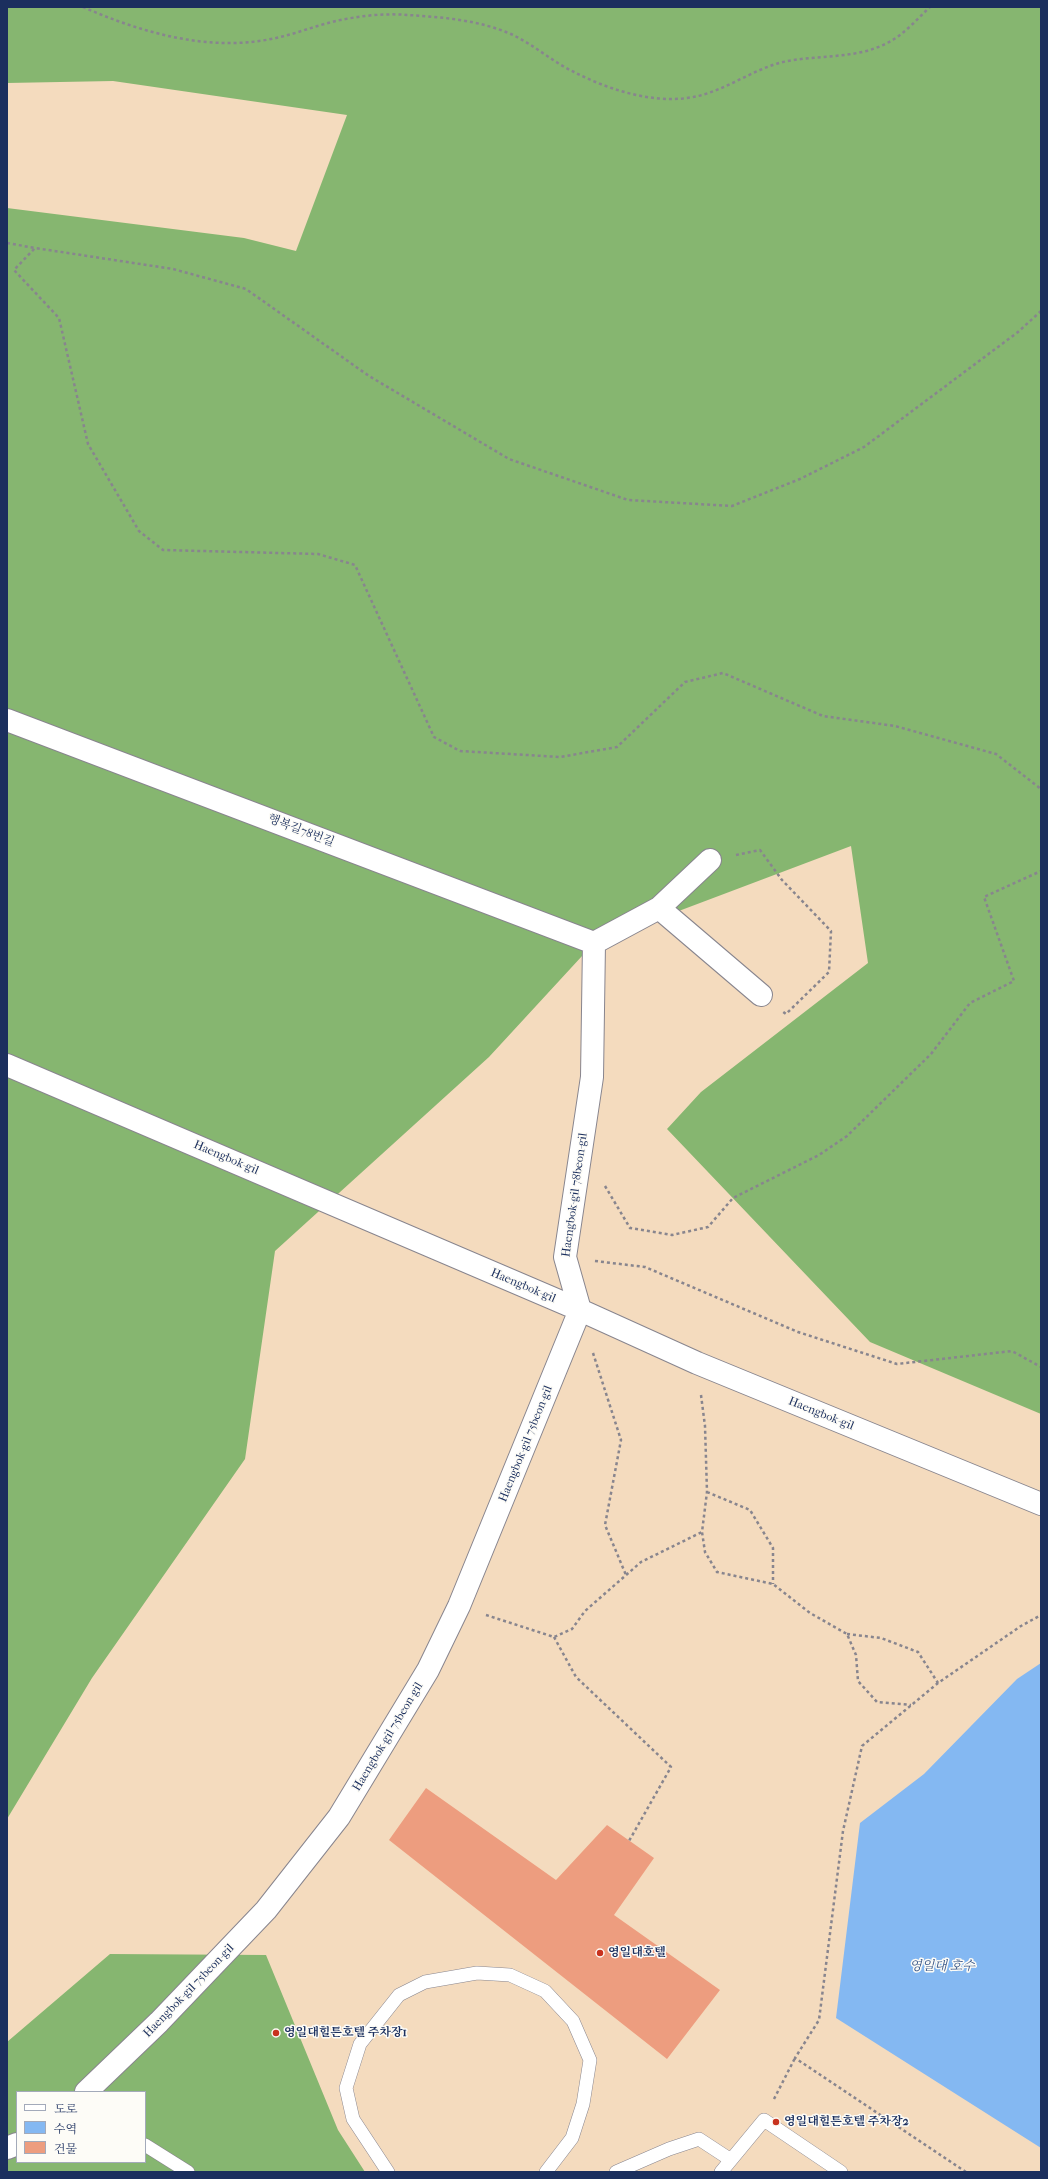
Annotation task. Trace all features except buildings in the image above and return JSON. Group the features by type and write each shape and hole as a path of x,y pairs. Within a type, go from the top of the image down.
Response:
{"street":[{"name":"행복길78번길","path":"7,720 594,943"},
{"path":"594,943 659,908 710,860"},
{"path":"659,908 761,995"},
{"name":"Haengbok-gil 78beon-gil","path":"580,1310 565,1257 592,1077 594,943"},
{"name":"Haengbok-gil","path":"7,1065 580,1310 697,1363 1041,1504"},
{"name":"Haengbok-gil 75beon-gil","path":"87,2091 159,2022 266,1910 339,1817 428,1670 459,1606 580,1310"}],"lane":[{"path":"388,2172 353,2119 346,2088 360,2044 399,1995 425,1982 477,1973 510,1975 545,1991 573,2021 590,2060 583,2104 572,2138 547,2172"},
{"path":"721,2172 764,2120 841,2172"},
{"path":"616,2172 669,2149 699,2139 731,2160"},
{"path":"146,2146 188,2172"}],"path":[{"path":"83,7 118,22 150,32 199,41 226,42 258,42 335,21 356,17 404,14 463,20 512,35 575,72 606,85 633,94 672,98 687,98 708,93 778,63 858,53 874,49 902,34 930,7"},
{"path":"7,243 173,269 246,289 369,376 510,459 628,500 732,506 800,479 864,447 1018,332 1041,311"},
{"path":"35,248 14,270 59,318 88,444 139,531 163,550 318,554 354,565 434,737 460,751 552,756 617,747 685,682 723,673 823,716 895,726 996,754 1041,789"},
{"path":"710,860 760,850 782,880 831,931 829,972 786,1014 761,995"},
{"path":"581,1149 630,1228 672,1235 708,1227 733,1198 819,1155 847,1136 931,1054 970,1003 1014,981 984,897 1041,871"},
{"path":"565,1257 645,1267 798,1332 897,1364 1012,1351 1041,1367"},
{"path":"580,1310 621,1440 605,1526 626,1575"},
{"path":"697,1363 705,1426 707,1492 702,1532 705,1552 717,1572 773,1584 810,1613 847,1634 881,1638 918,1652 938,1683"},
{"path":"707,1492 750,1510 773,1548 773,1584"},
{"path":"459,1606 554,1637 572,1629 585,1611 646,1559 702,1532"},
{"path":"764,2120 795,2058 818,2020 843,1831 862,1746 938,1683 1021,1626 1041,1615"},
{"path":"847,1634 856,1655 858,1681 877,1702 912,1705"},
{"path":"554,1637 576,1677 671,1767 630,1841"},
{"path":"795,2058 966,2172"}],"green space":[{"path":"7,7 1041,7 1041,1414 870,1342 667,1129 701,1092 868,963 851,846 594,943 489,1057 275,1251 245,1459 92,1678 7,1819 7,208 244,238 296,251 347,115 113,81 7,83"},
{"path":"110,1954 266,1955 338,2130 365,2172 7,2172 7,2042"}],"water":[{"name":"영일대 호수","path":"1041,1663 1041,2148 836,2018 860,1823 924,1774 1017,1679"}],"place":[{"name":"영일대호텔","path":"600,1953"},
{"name":"영일대힐튼호텔 주차장1","path":"276,2033"},
{"name":"영일대힐튼호텔 주차장2","path":"776,2122"}]}
